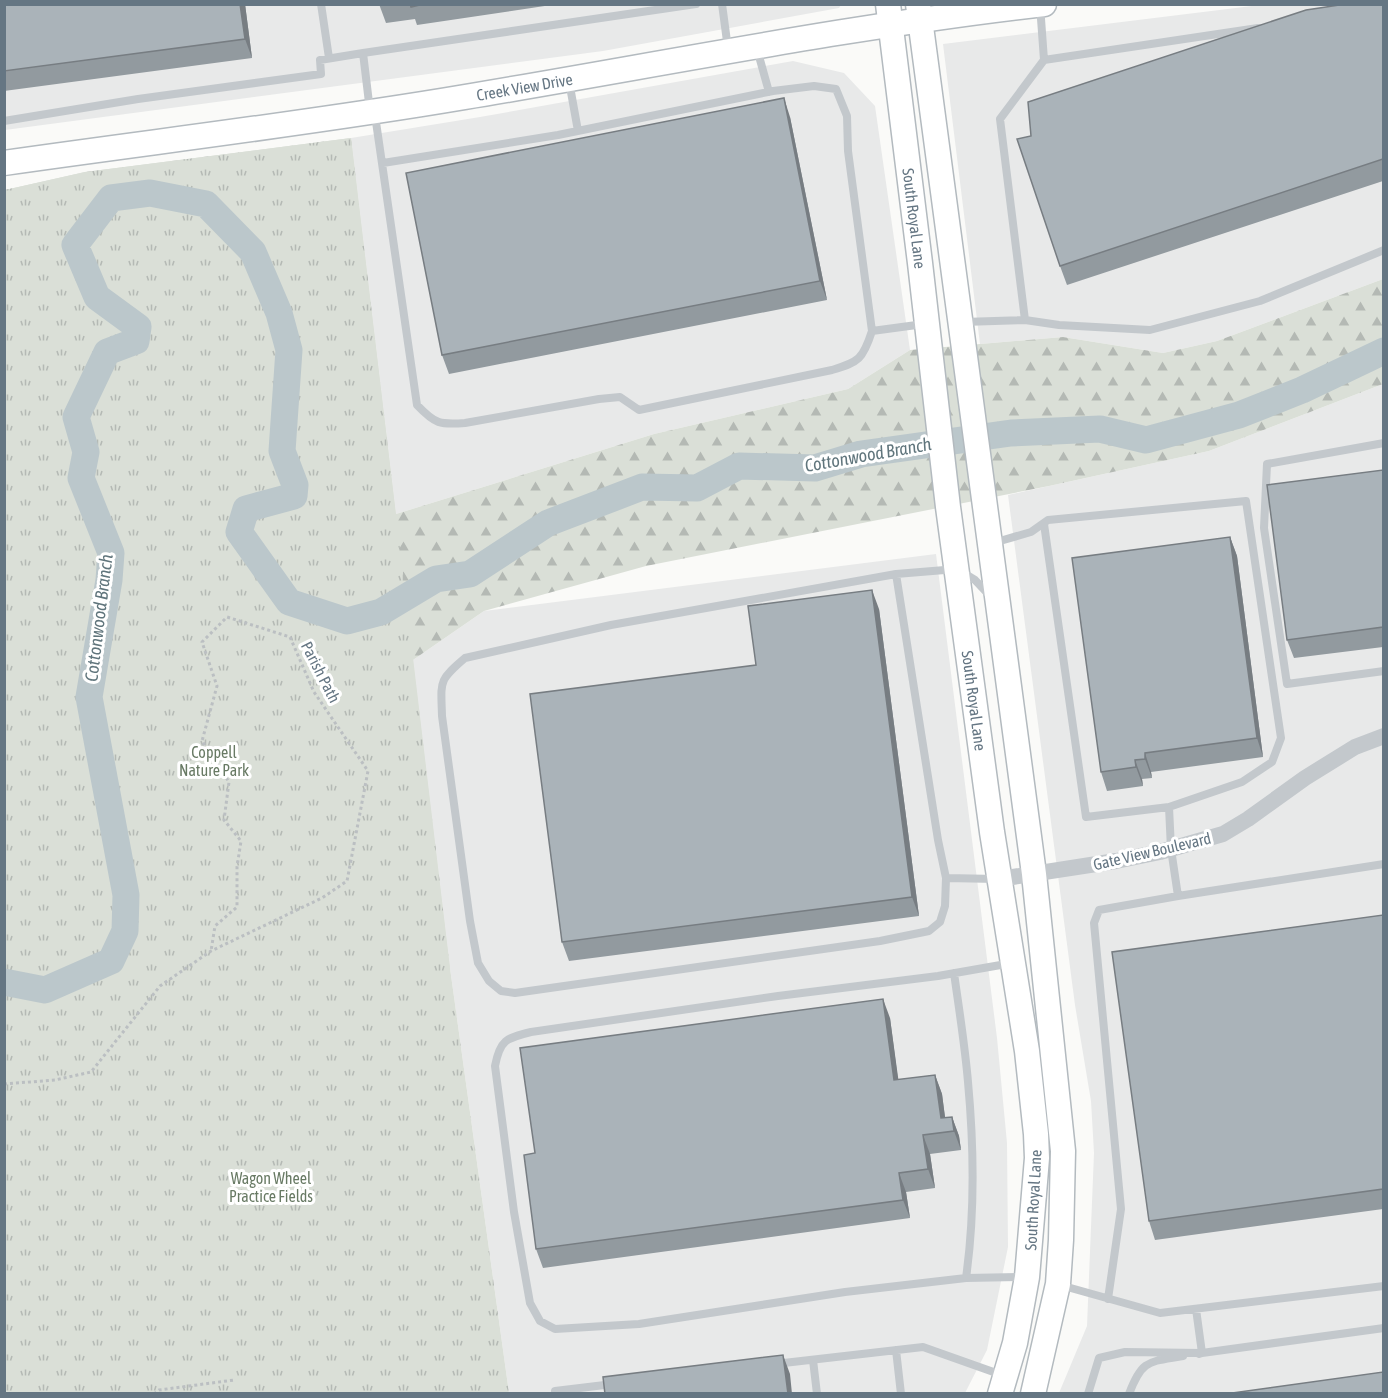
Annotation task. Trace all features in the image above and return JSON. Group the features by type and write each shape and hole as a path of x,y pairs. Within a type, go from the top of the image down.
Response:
{"main road":[{"name":"Creek View Drive","path":"4,163 462,98 757,46 890,14 1042,5"},
{"name":"South Royal Lane","path":"919,12 1034,874 1063,1151 1058,1284 1033,1394"},
{"name":"South Royal Lane","path":"890,14 948,507 992,832 1027,1052 1037,1158 1027,1277 1015,1343 1003,1385"},
{"path":"920,264 932,299 944,313 960,322"},
{"path":"1027,1277 1058,1284"}],"street":[{"name":"Gate View Boulevard","path":"1000,879 1116,861 1171,849 1223,834 1345,753 1383,736"}],"lane":[{"path":"321,4 329,58"},
{"path":"4,121 138,99 321,74 320,60 363,52 696,4"},
{"path":"722,4 728,50"},
{"path":"1025,320 1000,119 1044,60 1042,5"},
{"path":"1044,60 1262,27"},
{"path":"757,46 769,92"},
{"path":"363,52 383,163 417,405 429,418 445,425 465,423 620,397 639,410 832,370 854,363 866,351 872,331 848,151 847,116 836,89 814,86 769,92 578,131 383,163"},
{"path":"569,80 578,131"},
{"path":"960,322 1025,320 1059,325 1150,330 1260,301 1383,250"},
{"path":"872,331 927,324"},
{"path":"1383,443 1267,464 1264,528 1287,684 1383,671"},
{"path":"989,544 1031,532 1048,520 1246,501 1281,738 1272,762 1242,782 1169,807 1086,817 1044,524"},
{"path":"896,574 946,878 945,906 940,922 929,931 869,943 515,993 501,991 489,981 477,963 442,716 441,685 446,674 465,658 611,625 896,574 957,569 975,580 998,604"},
{"path":"1169,807 1171,849 1178,896"},
{"path":"1108,1299 1121,1209 1094,924 1099,909 1383,864"},
{"path":"946,878 1000,879"},
{"path":"1013,963 531,1032 509,1038 499,1049 495,1066 514,1212 530,1303 540,1321 555,1329 639,1324 845,1292 966,1278 1027,1277"},
{"path":"954,973 968,1082 973,1173 966,1278"},
{"path":"1058,1284 1160,1313 1383,1286"},
{"path":"1196,1309 1202,1353"},
{"path":"1129,1394 1137,1373 1148,1363 1202,1353 1383,1328"},
{"path":"766,1365 923,1347 1003,1385"},
{"path":"896,1350 901,1394"},
{"path":"1088,1394 1099,1358 1125,1352 1202,1353"},
{"path":"813,1360 817,1394"},
{"path":"555,1394 555,1390 625,1382"}],"path":[{"name":"Parish Path","path":"4,1084 55,1080 91,1072 160,986 211,951 322,897 347,881 368,771 314,692 290,637 227,617 202,642 217,686 202,741 229,782 224,820 241,841 237,867 237,907 215,926 211,951"},
{"path":"154,1394 159,1390 234,1380"}],"shaded area":[{"path":"4,5 841,5 839,8 603,51 5,130"},
{"path":"1260,5 1383,5 1383,279 1217,341 1163,353 1063,337 980,344 943,44"},
{"path":"793,61 844,73 875,106 910,350 848,389 654,434 396,514 351,138"},
{"path":"1383,384 1383,1393 1059,1393 1087,1326 1094,1153 1091,1101 1075,1005 1008,495 1209,451"},
{"path":"936,554 997,1038 1007,1143 1008,1247 987,1350 965,1393 509,1393 450,968 413,660 484,611"}],"green space":[{"name":"Coppell Nature Park","path":"351,138 396,514 654,434 848,389 910,350 1063,337 1163,353 1217,341 1383,279 1383,384 1209,451 1049,486 646,566 484,611 413,660 450,968 4,674 5,190 85,172"},
{"name":"Coppell Nature Park","path":"351,138 450,968 509,1393 5,1393 5,190 85,172"}],"building":[{"path":"4,4 240,4 245,39 4,71"},
{"path":"1346,4 1383,4 1383,159 1060,266 1017,139 1031,136 1028,102 1306,10"},
{"path":"784,98 820,281 442,355 406,173"},
{"path":"1383,470 1383,627 1287,640 1267,485"},
{"path":"1230,537 1257,738 1145,753 1145,759 1135,760 1136,767 1101,772 1072,558"},
{"path":"872,590 912,897 562,942 530,694 756,665 748,606"},
{"path":"1383,915 1383,1189 1149,1221 1112,952"},
{"path":"883,999 894,1080 935,1075 941,1118 952,1117 954,1131 923,1135 928,1169 899,1173 903,1200 536,1249 524,1155 535,1153 520,1048"},
{"path":"783,1355 788,1394 605,1394 603,1377"},
{"path":"1383,1372 1383,1394 1225,1394"}],"waterway":[{"name":"Cottonwood Branch","path":"4,982 45,990 111,961 125,931 126,895 89,697 109,580 111,553 81,478 86,452 76,417 107,352 136,341 138,327 97,297 75,245 111,198 150,193 206,204 253,252 279,313 289,350 282,451 295,485 294,496 246,509 239,532 289,602 347,621 381,612 436,579 470,574 548,523 642,487 697,488 739,466 815,468 861,454 1011,433 1100,429 1146,440 1239,415 1302,390 1384,351"}],"park label":[{"name":"Wagon Wheel Practice Fields","path":"271,1187"}]}
